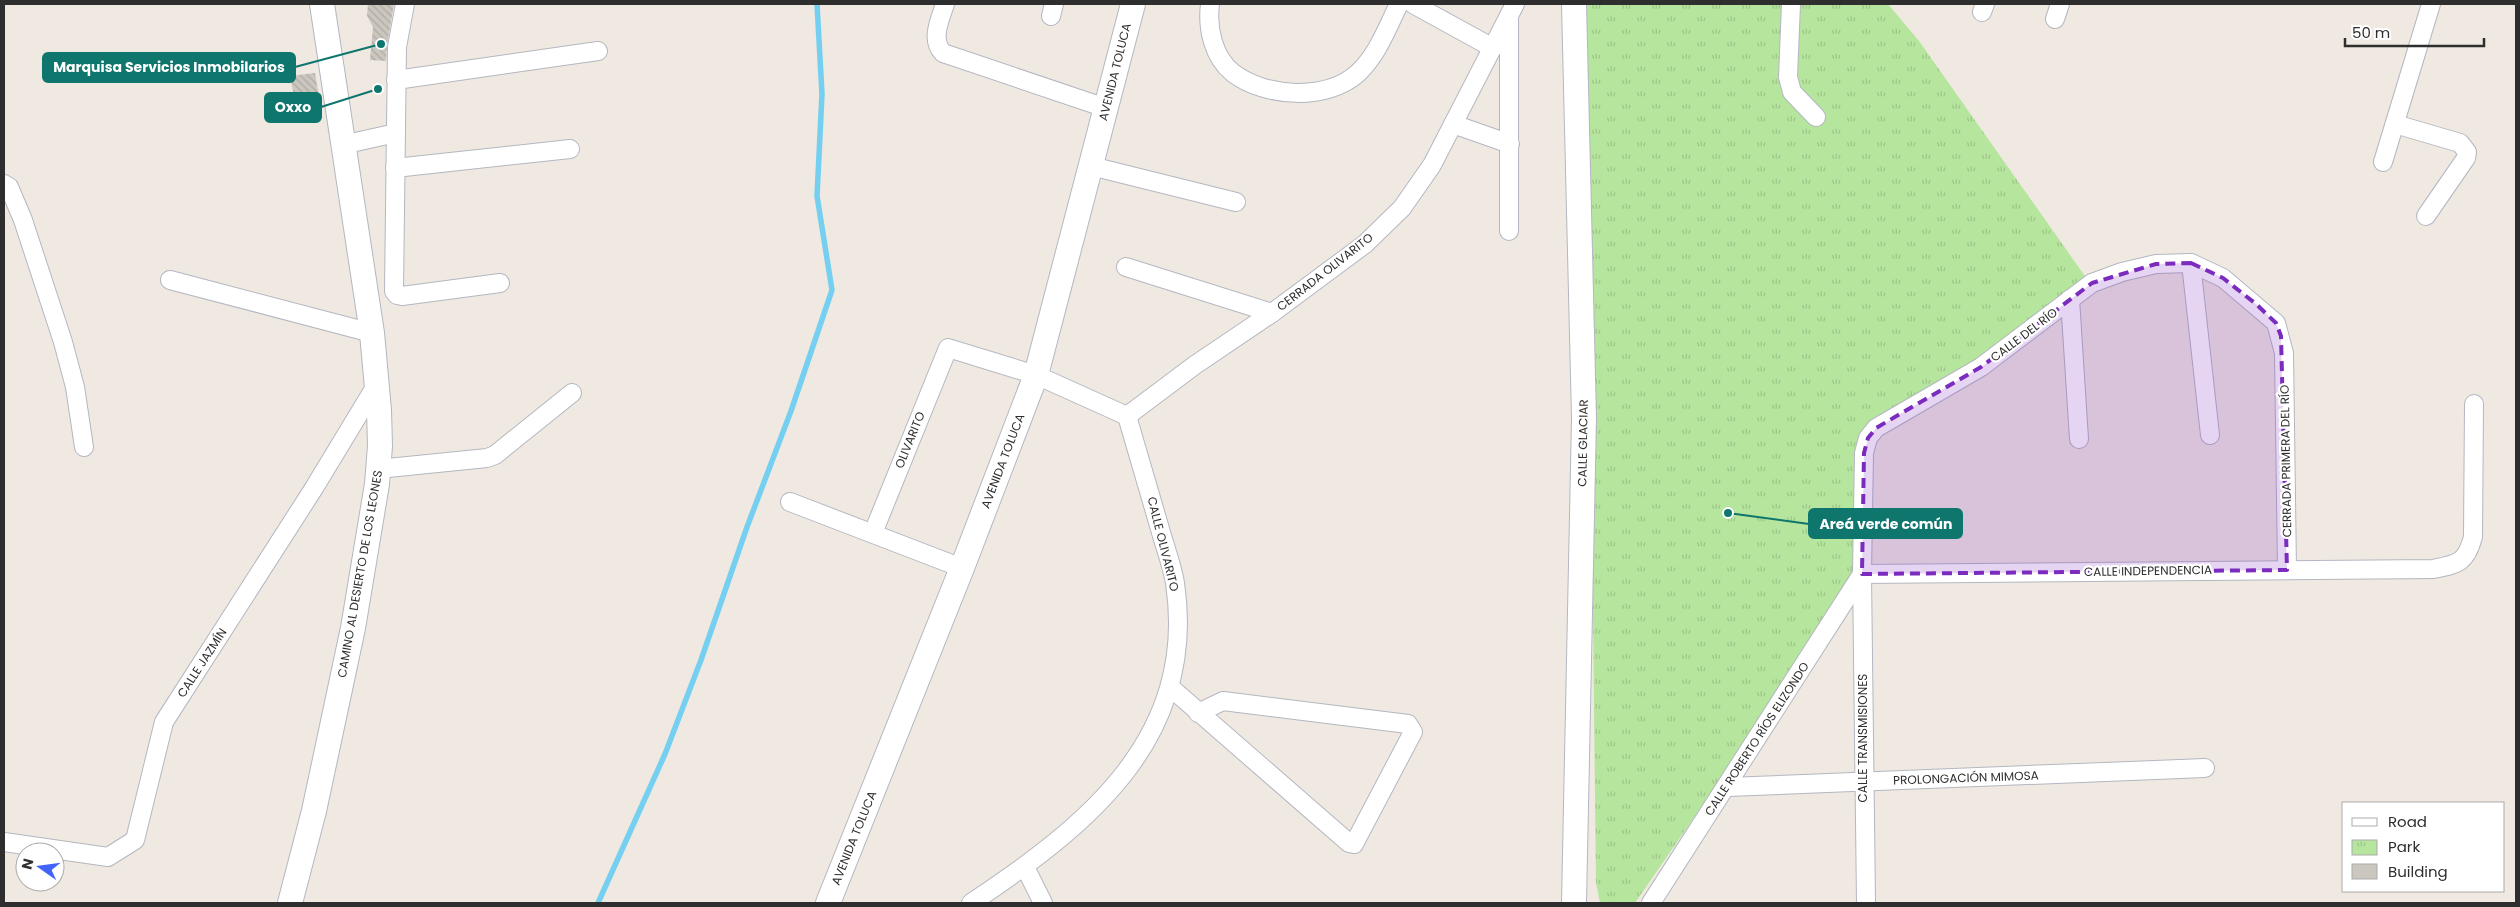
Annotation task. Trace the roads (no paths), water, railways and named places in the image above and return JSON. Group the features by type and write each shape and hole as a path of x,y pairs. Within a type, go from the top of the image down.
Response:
{"street":[{"name":"CAMINO AL DESIERTO DE LOS LEONES","path":"290,903 314,811 353,628 380,446 372,333 322,4"},
{"path":"405,4 397,47 394,290 397,295 402,296 500,283"},
{"path":"945,4 936,39 938,47 943,53 1106,108"},
{"name":"AVENIDA TOLUCA","path":"828,903 962,568 1036,375 1133,4"},
{"path":"1210,4 1208,17 1214,48 1233,73 1260,87 1299,94 1328,90 1358,73 1377,50 1398,4"},
{"path":"1412,4 1493,48"},
{"name":"CALLE GLACIAR","path":"1574,4 1584,418 1576,896"},
{"path":"1791,4 1788,77 1792,92 1816,116"},
{"path":"2384,162 2431,4"},
{"path":"1509,232 1512,10"},
{"name":"CERRADA OLIVARITO","path":"1127,416 1194,365 1272,313 1365,244 1402,208 1432,165 1512,10"},
{"path":"396,80 598,51"},
{"path":"1453,124 1510,144"},
{"path":"2395,124 2460,143 2466,152 2466,158 2426,216"},
{"path":"342,145 396,133"},
{"path":"395,168 570,148"},
{"path":"1091,166 1236,202"},
{"path":"4,184 9,187 23,220 73,378 84,447"},
{"path":"2191,263 2210,435"},
{"name":"CALLE DEL RÍO","path":"1862,574 1864,453 1868,438 1876,428 1981,367 2092,283 2122,272 2156,264 2191,263 2223,278 2276,323 2284,353"},
{"path":"1126,267 1272,313"},
{"path":"170,280 372,333"},
{"path":"2070,298 2079,439"},
{"name":"OLIVARITO","path":"873,533 948,348 1036,375"},
{"name":"CERRADA PRIMERA DEL RÍO","path":"2284,353 2287,570"},
{"path":"1036,375 1127,416"},
{"name":"CALLE JAZMÍN","path":"4,842 108,858 135,840 164,722 314,488 377,384"},
{"path":"378,469 487,458 495,455 572,393"},
{"name":"CALLE INDEPENDENCIA","path":"1862,574 2433,568 2456,564 2468,553 2472,537 2474,404"},
{"name":"CALLE OLIVARITO","path":"971,903 1025,867 1071,829 1128,771 1153,731 1170,687 1179,638 1175,582 1127,416"},
{"path":"790,502 962,568"},
{"name":"CALLE TRANSMISIONES","path":"1862,574 1863,782 1866,903"},
{"name":"CALLE ROBERTO RÍOS ELIZONDO","path":"1651,903 1862,574"},
{"path":"1170,687 1198,713 1349,843 1354,844 1413,732 1408,724 1223,701 1198,713"},
{"name":"PROLONGACIÓN MIMOSA","path":"1727,787 2205,768"},
{"path":"1025,867 1043,903"}],"waterway":[{"path":"598,903 665,754 701,660 747,527 791,411 832,290 817,196 822,94 817,4"}],"place":[{"name":"Marquisa Servicios Inmobilarios","path":"381,44"},
{"name":"Oxxo","path":"378,89"},
{"name":"Areá verde común","path":"1728,513"}]}
